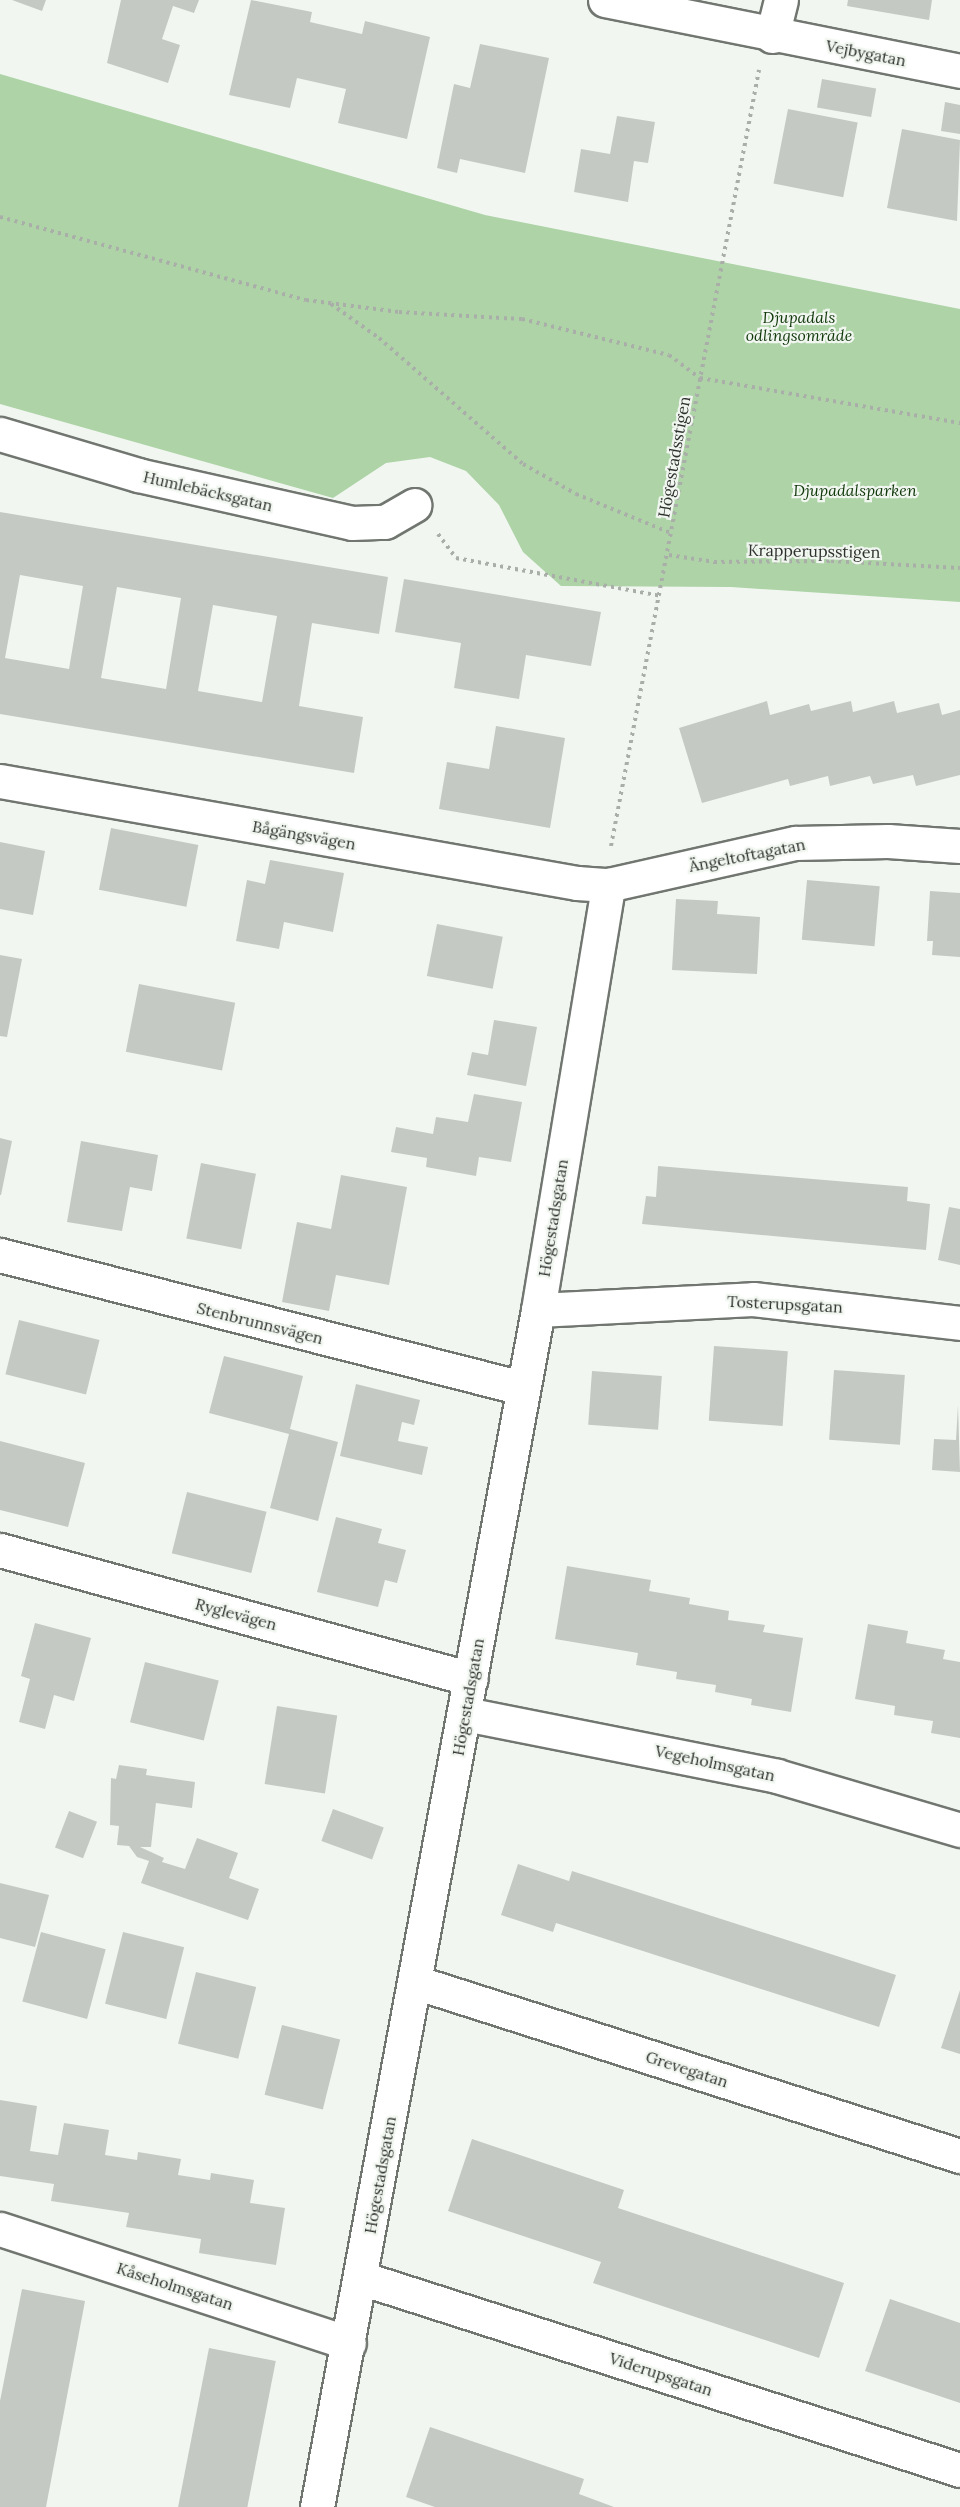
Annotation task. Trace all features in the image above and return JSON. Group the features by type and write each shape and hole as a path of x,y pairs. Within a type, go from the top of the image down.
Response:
{"street":[{"name":"Vejbygatan","path":"605,0 772,36 960,71"},
{"path":"772,36 781,0"},
{"name":"Humlebäcksgatan","path":"0,434 138,475 352,523 385,522 415,505"},
{"name":"Bågängsvägen","path":"0,781 577,883 608,885"},
{"name":"Ängeltoftagatan","path":"608,885 795,843 888,840 960,846"},
{"name":"Högestadsgatan","path":"317,2507 465,1714 537,1310 608,885"},
{"name":"Stenbrunnsvägen","path":"0,1255 522,1388"},
{"name":"Tosterupsgatan","path":"537,1310 753,1299 960,1323"},
{"name":"Ryglevägen","path":"0,1550 471,1678"},
{"name":"Vegeholmsgatan","path":"465,1714 777,1776 960,1830"},
{"name":"Grevegatan","path":"415,1982 960,2156"},
{"name":"Kåseholmsgatan","path":"0,2229 349,2343"},
{"name":"Viderupsgatan","path":"361,2278 960,2470"}],"path":[{"name":"Högestadsstigen","path":"608,885 611,846 669,555 700,378 759,71 772,36"},
{"path":"0,217 306,300 522,319 669,355 700,378 960,423"},
{"path":"330,303 379,338 523,464 576,494 673,534"},
{"path":"415,505 456,558 661,596"},
{"name":"Krapperupsstigen","path":"669,555 714,562 831,561 960,568"}],"green space":[{"path":"0,74 485,215 960,309 960,602 731,587 561,586 523,552 499,505 466,471 430,457 386,463 333,498 0,404"}],"building":[{"path":"12,0 46,0 42,11"},
{"path":"121,0 199,0 194,13 173,6 162,39 180,45 168,83 107,63"},
{"path":"251,0 312,12 310,22 362,34 365,21 430,37 407,139 338,123 346,89 297,78 290,108 229,95"},
{"path":"848,0 932,0 929,20 847,6"},
{"path":"480,44 549,58 525,173 460,159 457,173 437,168 454,84 470,88"},
{"path":"822,79 876,89 871,117 817,108"},
{"path":"945,102 960,105 960,134 941,131"},
{"path":"788,109 858,123 843,197 773,184"},
{"path":"617,116 655,122 648,163 634,161 628,202 574,192 581,149 610,154"},
{"path":"902,129 960,140 957,221 887,208"},
{"path":"0,512 388,577 379,634 312,623 299,706 363,717 354,773 0,714","holes":["20,575 83,586 69,669 5,658","117,587 181,598 166,689 101,678","213,605 277,616 262,702 198,691"]},
{"path":"404,579 601,612 591,666 526,655 519,699 454,688 461,643 395,632"},
{"path":"767,701 770,715 809,704 811,711 851,701 853,712 894,701 897,713 939,703 942,715 960,710 960,775 916,786 913,775 873,784 870,776 830,786 828,776 790,786 788,779 702,803 679,728"},
{"path":"496,726 565,738 550,828 439,809 447,762 489,769"},
{"path":"111,828 198,845 186,907 99,890"},
{"path":"0,842 45,851 33,915 0,909"},
{"path":"270,860 344,873 333,932 284,922 279,949 236,941 247,880 265,884"},
{"path":"807,880 880,886 874,946 802,940"},
{"path":"930,891 960,893 960,957 932,955 933,941 927,941"},
{"path":"676,899 718,901 717,914 760,917 757,974 672,970"},
{"path":"437,924 503,937 493,989 427,976"},
{"path":"0,955 22,959 7,1037 0,1036"},
{"path":"139,984 235,1003 222,1070 126,1052"},
{"path":"494,1020 537,1027 526,1086 467,1075 472,1052 488,1055"},
{"path":"474,1094 522,1102 511,1162 479,1157 476,1176 426,1167 427,1158 391,1152 396,1127 433,1134 436,1117 468,1122"},
{"path":"0,1138 12,1141 1,1195 0,1195"},
{"path":"81,1141 158,1155 152,1191 130,1187 122,1231 67,1222"},
{"path":"201,1163 256,1174 241,1249 186,1239"},
{"path":"658,1166 908,1187 907,1201 930,1204 926,1250 642,1224 646,1196 656,1197"},
{"path":"341,1175 407,1187 389,1285 336,1275 329,1311 282,1302 297,1222 331,1229"},
{"path":"949,1207 960,1209 960,1265 938,1260"},
{"path":"19,1320 100,1340 86,1394 5,1374"},
{"path":"714,1346 788,1351 783,1426 709,1421"},
{"path":"224,1356 303,1376 290,1429 338,1442 318,1521 270,1508 289,1434 209,1413"},
{"path":"834,1370 905,1375 900,1445 829,1440"},
{"path":"592,1371 662,1376 658,1430 588,1425"},
{"path":"356,1384 420,1400 414,1425 402,1422 398,1441 428,1447 422,1475 340,1456"},
{"path":"958,1405 960,1472 932,1470 934,1439 956,1440"},
{"path":"0,1441 85,1463 68,1527 0,1510"},
{"path":"187,1492 267,1512 251,1573 172,1553"},
{"path":"336,1517 382,1529 378,1543 406,1550 397,1583 385,1580 378,1607 317,1592"},
{"path":"567,1566 651,1580 649,1591 690,1598 689,1604 729,1611 728,1620 765,1625 763,1632 803,1638 791,1712 751,1705 752,1699 715,1692 716,1685 676,1679 677,1672 636,1665 638,1653 555,1639"},
{"path":"35,1623 91,1638 74,1701 54,1695 45,1729 19,1722 30,1679 21,1676"},
{"path":"868,1624 908,1631 906,1643 945,1650 943,1659 960,1662 960,1738 931,1733 933,1721 894,1715 895,1706 855,1699"},
{"path":"145,1662 219,1680 204,1741 130,1722"},
{"path":"277,1706 337,1716 325,1794 265,1784"},
{"path":"119,1765 147,1769 146,1775 195,1782 192,1808 156,1803 151,1847 140,1847 164,1858 162,1862 185,1869 197,1838 238,1853 229,1878 259,1889 248,1920 141,1883 149,1861 137,1857 129,1846 117,1845 119,1826 110,1825 111,1778 116,1779"},
{"path":"333,1809 384,1827 372,1859 321,1841"},
{"path":"69,1811 97,1822 83,1858 55,1847"},
{"path":"518,1864 569,1881 572,1871 896,1975 879,2027 556,1923 553,1932 501,1915"},
{"path":"0,1883 49,1895 35,1947 0,1938"},
{"path":"41,1932 106,1949 87,2019 22,2002"},
{"path":"123,1932 184,1947 166,2019 105,2004"},
{"path":"196,1972 256,1987 238,2059 178,2044"},
{"path":"960,1990 960,2054 941,2048"},
{"path":"282,2025 340,2040 323,2109 265,2095"},
{"path":"0,2100 37,2106 30,2151 58,2155 64,2123 109,2130 105,2155 137,2160 138,2152 181,2159 178,2175 210,2180 211,2173 254,2180 250,2203 285,2208 276,2265 199,2253 201,2239 126,2227 129,2213 51,2201 54,2184 0,2176"},
{"path":"472,2139 624,2190 618,2208 844,2283 819,2358 593,2283 601,2262 448,2211"},
{"path":"22,2289 85,2301 46,2507 0,2507 0,2401"},
{"path":"890,2299 960,2323 960,2403 865,2371"},
{"path":"209,2348 276,2361 247,2507 178,2507"},
{"path":"430,2427 584,2479 579,2494 614,2507 435,2507 406,2497"}],"park label":[{"name":"Djupadals odlingsområde","path":"799,326"},
{"name":"Djupadalsparken","path":"855,490"}]}
